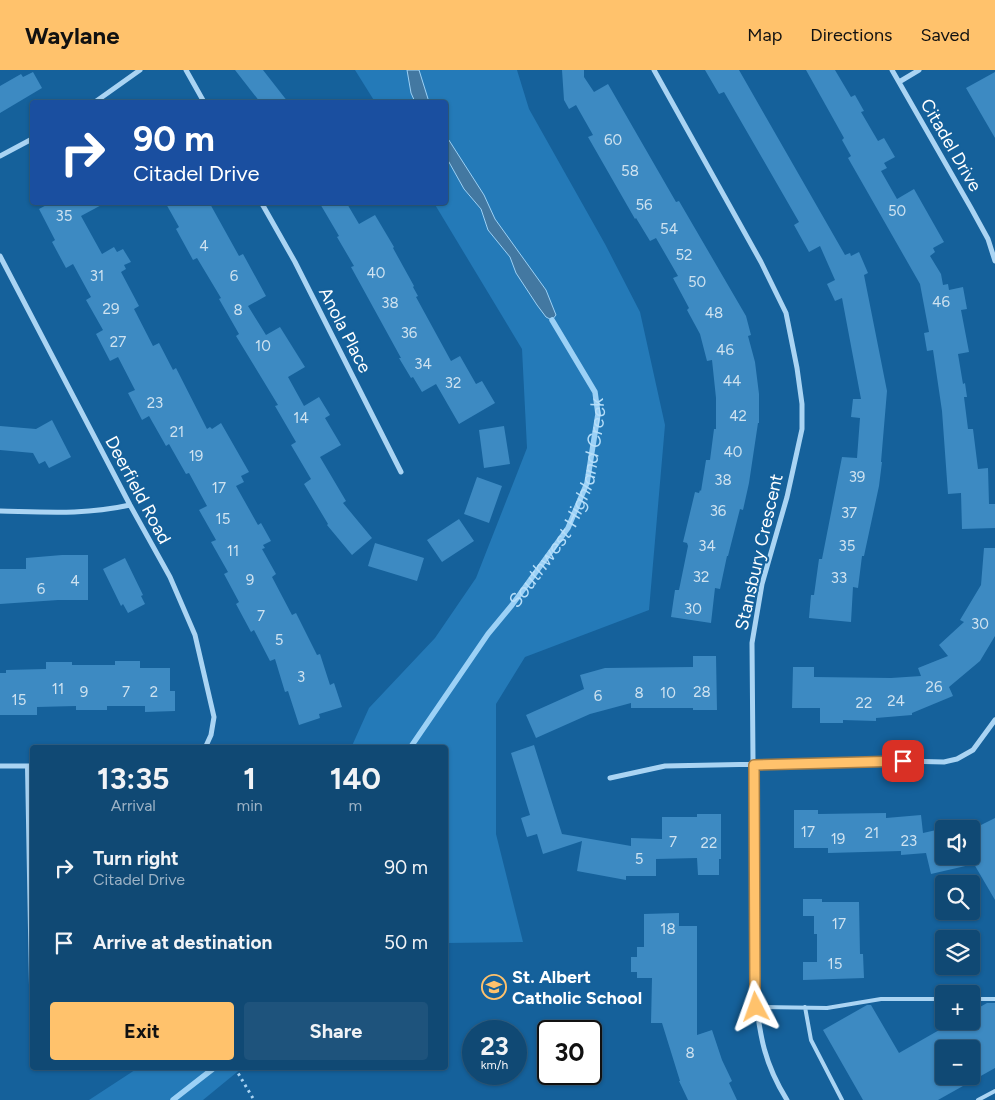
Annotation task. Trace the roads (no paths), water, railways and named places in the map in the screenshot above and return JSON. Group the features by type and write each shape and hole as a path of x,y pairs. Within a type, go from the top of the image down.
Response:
{"street":[{"path":"98,100 140,70"},
{"path":"186,70 203,100"},
{"name":"Stansbury Crescent","path":"654,70 761,262 786,313 802,404 802,429 787,497 762,584 752,643 755,994 759,1031 765,1057 786,1100"},
{"name":"Citadel Drive","path":"892,70 972,208 988,239 995,261"},
{"path":"899,82 919,70"},
{"path":"0,156 30,139"},
{"name":"Anola Place","path":"263,205 295,262 401,472"},
{"name":"Deerfield Road","path":"0,256 130,505 170,577 195,635 214,717 211,735 206,745"},
{"path":"0,511 84,513 130,505"},
{"path":"610,778 665,766 903,761 944,762 957,759 973,750 995,720"},
{"path":"0,766 30,766"}],"lane":[{"path":"756,1007 827,1008 881,999 935,999"},
{"path":"980,999 995,999"},
{"path":"804,1007 811,1040 842,1100"},
{"path":"978,1100 995,1091"}],"waterway":[{"name":"Southwest Highland Creek","path":"412,745 488,634 512,605 568,528 587,483 598,414 595,392 552,320"},
{"name":"Southwest Highland Creek","path":"173,1100 211,1070"}],"place":[{"name":"St. Albert Catholic School","path":"494,987"}]}
